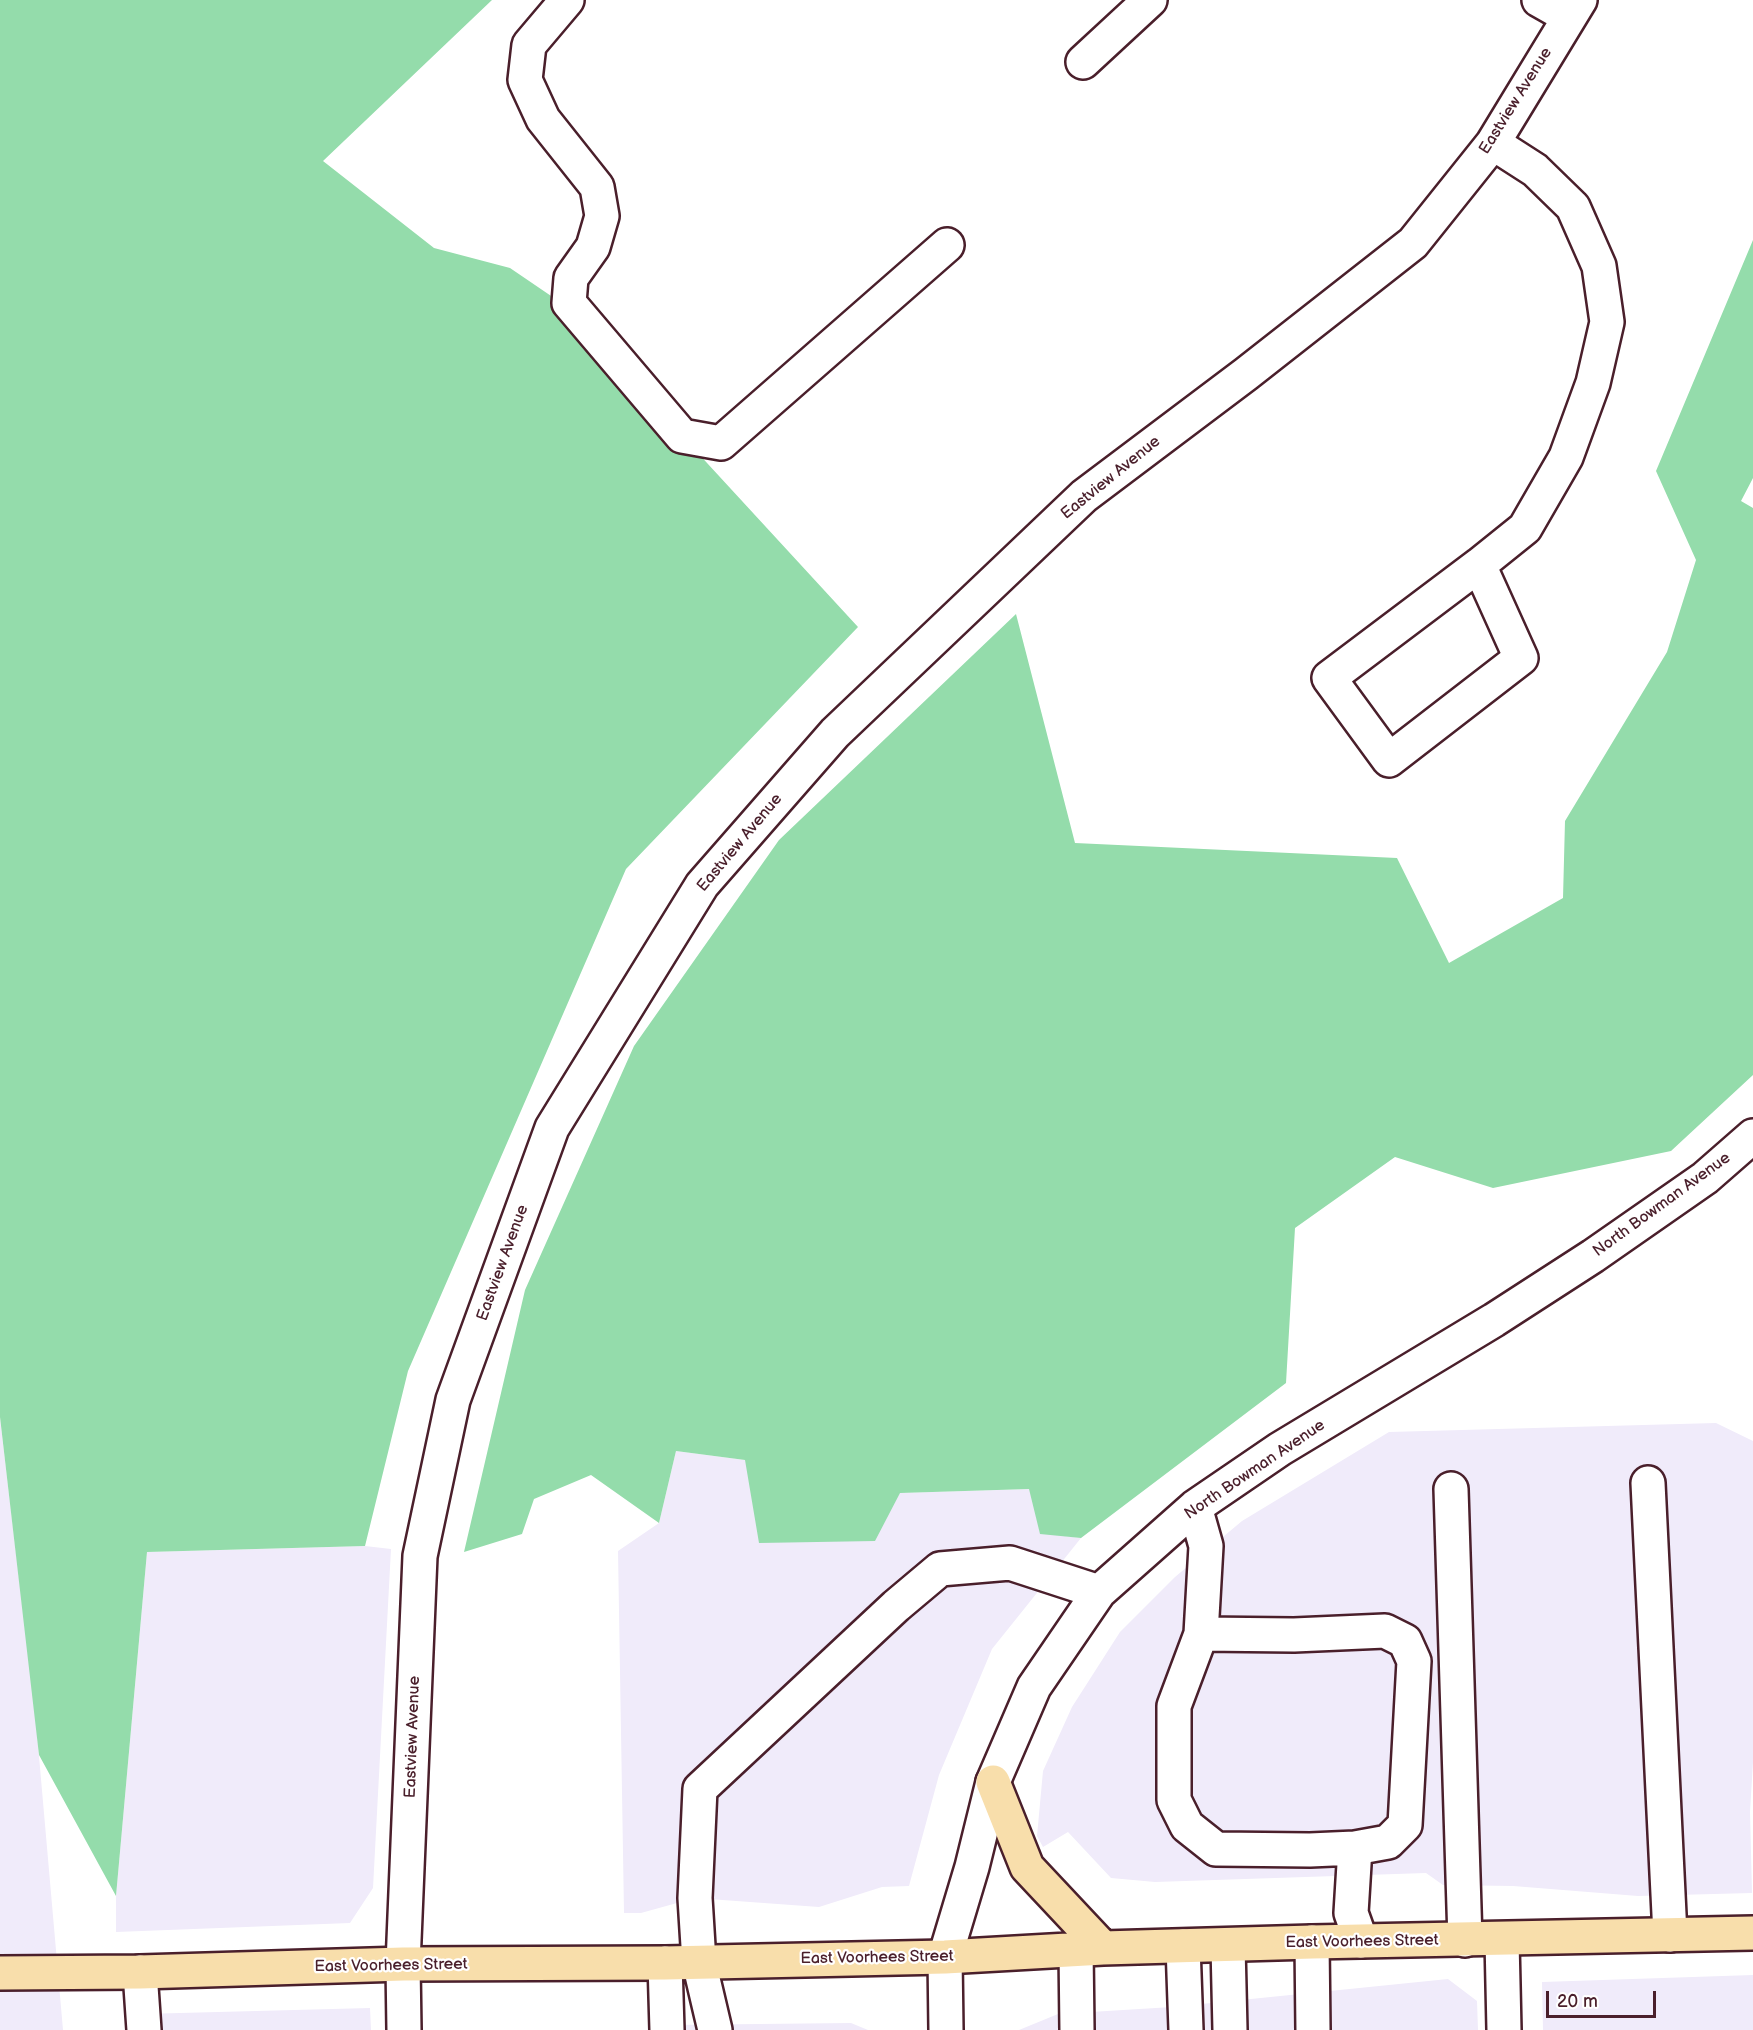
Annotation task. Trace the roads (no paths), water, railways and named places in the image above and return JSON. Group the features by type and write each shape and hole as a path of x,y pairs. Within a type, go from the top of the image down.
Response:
{"main road":[{"path":"993,1782 1027,1867 1089,1949"},
{"name":"East Voorhees Street","path":"0,1973 945,1957 1089,1949 1312,1942 1753,1934"}],"street":[{"path":"567,0 529,45 525,80 543,119 597,187 602,216 593,248 571,278 569,303 682,436 721,443 947,245"},
{"path":"1083,62 1150,0"},
{"path":"1539,0 1574,8"},
{"name":"Eastview Avenue","path":"404,2030 403,1965 420,1556 453,1400 552,1128 702,885 836,733 1084,496 1246,374 1413,243 1493,143 1574,8"},
{"path":"1479,565 1521,658 1389,760 1329,678 1525,528 1566,457 1593,383 1607,322 1599,266 1573,207 1535,170 1493,143"},
{"name":"North Bowman Avenue","path":"946,2030 945,1957 972,1867 993,1782 1034,1687 1099,1592 1195,1507 1280,1449 1494,1320 1593,1256 1705,1178 1753,1136"},
{"path":"1648,1482 1670,1935"},
{"path":"1451,1489 1465,1940"},
{"path":"1195,1507 1206,1546 1201,1634 1174,1706 1174,1800 1187,1826 1216,1849 1310,1850 1355,1848 1388,1842 1405,1825 1414,1661 1405,1641 1385,1631 1294,1635 1201,1634"},
{"path":"715,2030 699,1962 695,1898 700,1789 896,1606 939,1569 1010,1563 1099,1592"},
{"path":"1355,1848 1351,1913 1361,1941"},
{"path":"1503,1940 1504,2030"},
{"path":"1312,1942 1313,2030"},
{"path":"1184,1946 1186,2030"},
{"path":"1228,1946 1230,2030"},
{"path":"1077,2030 1089,1949"},
{"path":"665,1963 667,2030"},
{"path":"140,1972 144,2030"}]}
